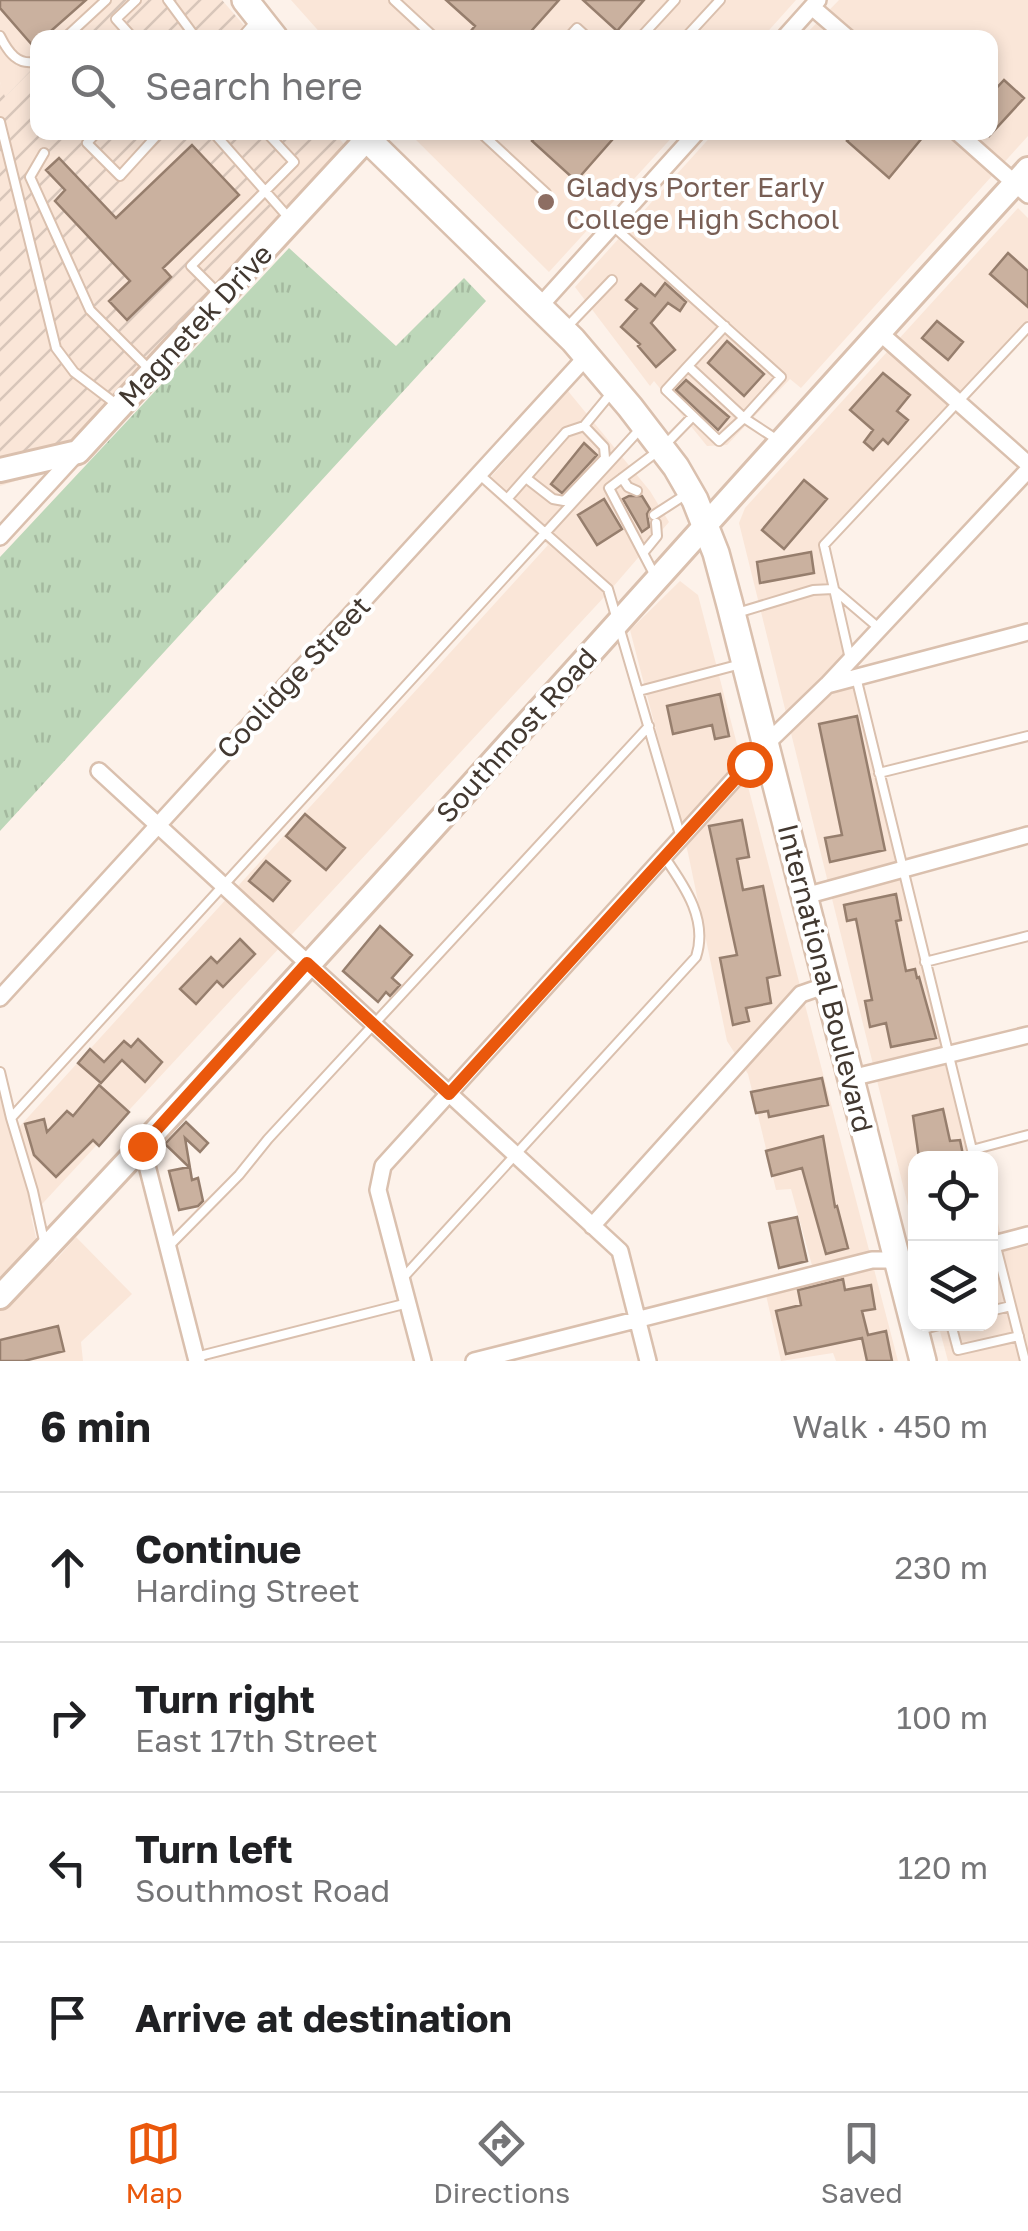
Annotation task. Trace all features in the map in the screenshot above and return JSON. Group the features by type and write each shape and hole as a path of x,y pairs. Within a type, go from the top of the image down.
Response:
{"main road":[{"name":"International Boulevard","path":"371,140 587,356 662,448 705,523 745,662 851,1078 906,1259"},
{"name":"International Boulevard","path":"916,1331 924,1361"}],"street":[{"path":"790,30 812,2 840,30"},
{"name":"Magnetek Drive","path":"78,452 362,140"},
{"path":"540,306 691,140"},
{"path":"968,140 1024,182"},
{"name":"Southmost Road","path":"0,1298 879,332 1024,182"},
{"path":"423,1361 378,1190 384,1166 766,744 880,629 1028,467 879,332"},
{"name":"Coolidge Street","path":"0,998 587,356"},
{"path":"0,470 78,452"},
{"path":"0,537 78,452"},
{"path":"827,685 1028,632"},
{"path":"99,771 620,1251 648,1361"},
{"path":"805,896 1028,835"},
{"path":"592,1226 801,994 828,986"},
{"path":"851,1078 1028,1035"},
{"path":"142,1146 196,1359"},
{"path":"998,1243 1028,1235"},
{"path":"474,1361 872,1260 906,1259"}],"lane":[{"path":"74,30 106,0"},
{"path":"126,30 116,19 136,0"},
{"path":"168,0 190,30"},
{"path":"394,0 426,30"},
{"path":"647,30 675,0"},
{"path":"692,30 720,0"},
{"path":"0,36 7,51 30,64"},
{"path":"0,122 56,348 74,372 120,407"},
{"path":"90,140 87,143 120,176 153,140"},
{"path":"220,140 291,221"},
{"path":"221,297 190,266 294,162 273,140"},
{"path":"489,140 546,193"},
{"path":"44,153 30,177 90,310 152,372"},
{"path":"613,226 725,326 781,377 719,441 704,422 666,390 725,326"},
{"path":"564,330 612,280"},
{"path":"850,660 824,544 1027,328"},
{"path":"688,366 721,404 779,442"},
{"path":"693,386 700,378"},
{"path":"507,499 566,432 584,426 615,389"},
{"path":"625,498 629,486 692,412"},
{"path":"526,478 553,499 564,501 644,425"},
{"path":"584,426 604,446 607,460"},
{"path":"11,1118 546,534 607,460"},
{"path":"479,474 608,590 681,838"},
{"path":"629,486 610,488 656,578"},
{"path":"644,552 657,536 655,519 690,492"},
{"path":"645,530 657,536"},
{"path":"732,614 813,590 833,589 880,629"},
{"path":"639,691 745,662"},
{"path":"856,677 972,1151"},
{"path":"168,1247 239,1175 649,726"},
{"path":"879,772 1028,736"},
{"path":"402,1279 696,957 702,938 699,918 681,880 664,856"},
{"path":"925,962 1028,936"},
{"path":"0,1072 46,1249"},
{"path":"982,1151 1028,1135"},
{"path":"998,1258 1025,1361"},
{"path":"998,1276 1004,1274"},
{"path":"196,1359 408,1303"},
{"path":"998,1309 1011,1306"},
{"path":"950,1331 958,1350 1018,1336"}],"shaded area":[{"path":"0,0 101,0 71,30 30,30 30,71 4,98 0,82"},
{"path":"101,0 222,0 248,30 72,30"},
{"path":"291,0 796,0 769,30 318,30"},
{"path":"839,0 1028,0 1028,136 801,388 790,379 727,445 707,446 654,381 650,386 575,287 708,140 998,140 998,30 810,30"},
{"path":"30,71 30,140 340,140 346,147 56,468 0,486 0,82 5,97"},
{"name":"Gladys Porter Early College High School","path":"416,140 670,140 549,272"},
{"path":"1018,208 1028,218 1028,320 819,549 979,1151 908,1151 908,1206 739,523 745,508"},
{"path":"568,391 650,491 669,522 606,595 31,1216 37,1242 55,1261 76,1237 132,1294 81,1342 83,1361 0,1361 0,1097 11,1136 548,545 483,486"},
{"path":"680,581 698,595 898,1361 836,1361 833,1353 781,1361 766,1295 816,1280 791,1189 776,1190 748,1074 727,1041 688,853 630,630"},
{"path":"998,1223 1005,1251 1028,1246 1028,1361 948,1361 940,1331 998,1331"}],"green space":[{"path":"289,248 396,346 464,278 486,301 0,831 0,557"}],"building":[{"path":"0,0 86,0 52,30 30,30 30,43 0,8"},
{"path":"446,0 559,0 532,30 472,30 475,26"},
{"path":"583,0 644,0 616,30"},
{"path":"1004,80 1024,98 998,126 998,86"},
{"path":"533,140 612,140 576,181"},
{"path":"848,140 920,140 889,178"},
{"path":"192,145 239,195 163,268 171,277 127,320 109,301 130,281 55,201 65,190 46,170 59,158 116,218"},
{"path":"1008,253 1028,271 1028,307 990,274"},
{"path":"665,283 686,302 680,311 668,303 651,323 675,350 656,367 640,344 621,327 637,309 626,300 641,284 655,296"},
{"path":"937,321 963,342 948,360 922,338"},
{"path":"727,341 764,374 744,396 708,363"},
{"path":"883,373 910,395 897,411 908,420 888,444 883,439 873,450 864,442 873,430 850,410"},
{"path":"686,380 729,417 718,430 676,390"},
{"path":"584,443 597,455 562,493 551,484"},
{"path":"804,480 827,499 784,549 762,530"},
{"path":"642,496 650,509 649,527 642,532 623,499"},
{"path":"604,499 622,529 597,545 578,515"},
{"path":"811,552 814,573 760,583 757,562"},
{"path":"720,694 729,736 715,739 712,725 673,734 667,706"},
{"path":"857,716 885,850 830,862 825,838 842,835 819,724"},
{"path":"305,814 345,848 326,870 286,836"},
{"path":"742,820 749,857 737,859 743,890 763,886 780,975 767,978 771,1003 746,1008 749,1021 733,1025 720,958 737,955 709,826"},
{"path":"266,861 290,881 273,901 249,881"},
{"path":"896,894 901,920 896,921 906,971 915,969 919,977 936,1038 891,1047 886,1023 870,1027 865,1001 872,1000 856,919 847,921 844,905"},
{"path":"380,926 412,955 392,978 400,985 390,996 386,992 378,1002 343,971"},
{"path":"240,939 255,954 223,987 217,981 196,1004 180,989 211,957 217,963"},
{"path":"138,1039 162,1062 145,1082 122,1060 101,1083 78,1063 90,1049 104,1062 124,1041 131,1047"},
{"path":"822,1078 828,1105 769,1117 768,1111 756,1113 751,1092"},
{"path":"99,1085 129,1112 99,1146 93,1140 56,1177 34,1155 25,1124 44,1119 47,1132 67,1111 73,1116"},
{"path":"943,1109 950,1141 960,1140 962,1151 918,1151 913,1116"},
{"path":"186,1122 208,1143 200,1152 185,1138 192,1180 198,1178 203,1201 179,1210 169,1171 189,1167 165,1144"},
{"path":"823,1136 835,1207 848,1248 826,1254 802,1168 772,1176 766,1151"},
{"path":"797,1217 807,1261 779,1268 769,1223"},
{"path":"843,1279 845,1290 871,1285 875,1309 862,1311 868,1335 886,1331 892,1361 867,1361 862,1338 786,1354 776,1311 801,1305 798,1290"},
{"path":"58,1326 64,1351 24,1361 0,1361 0,1340"}],"place":[{"name":"Gladys Porter Early College High School","path":"546,202"}],"route":[{"path":"142,1146 307,963 449,1094 749,764"}]}
